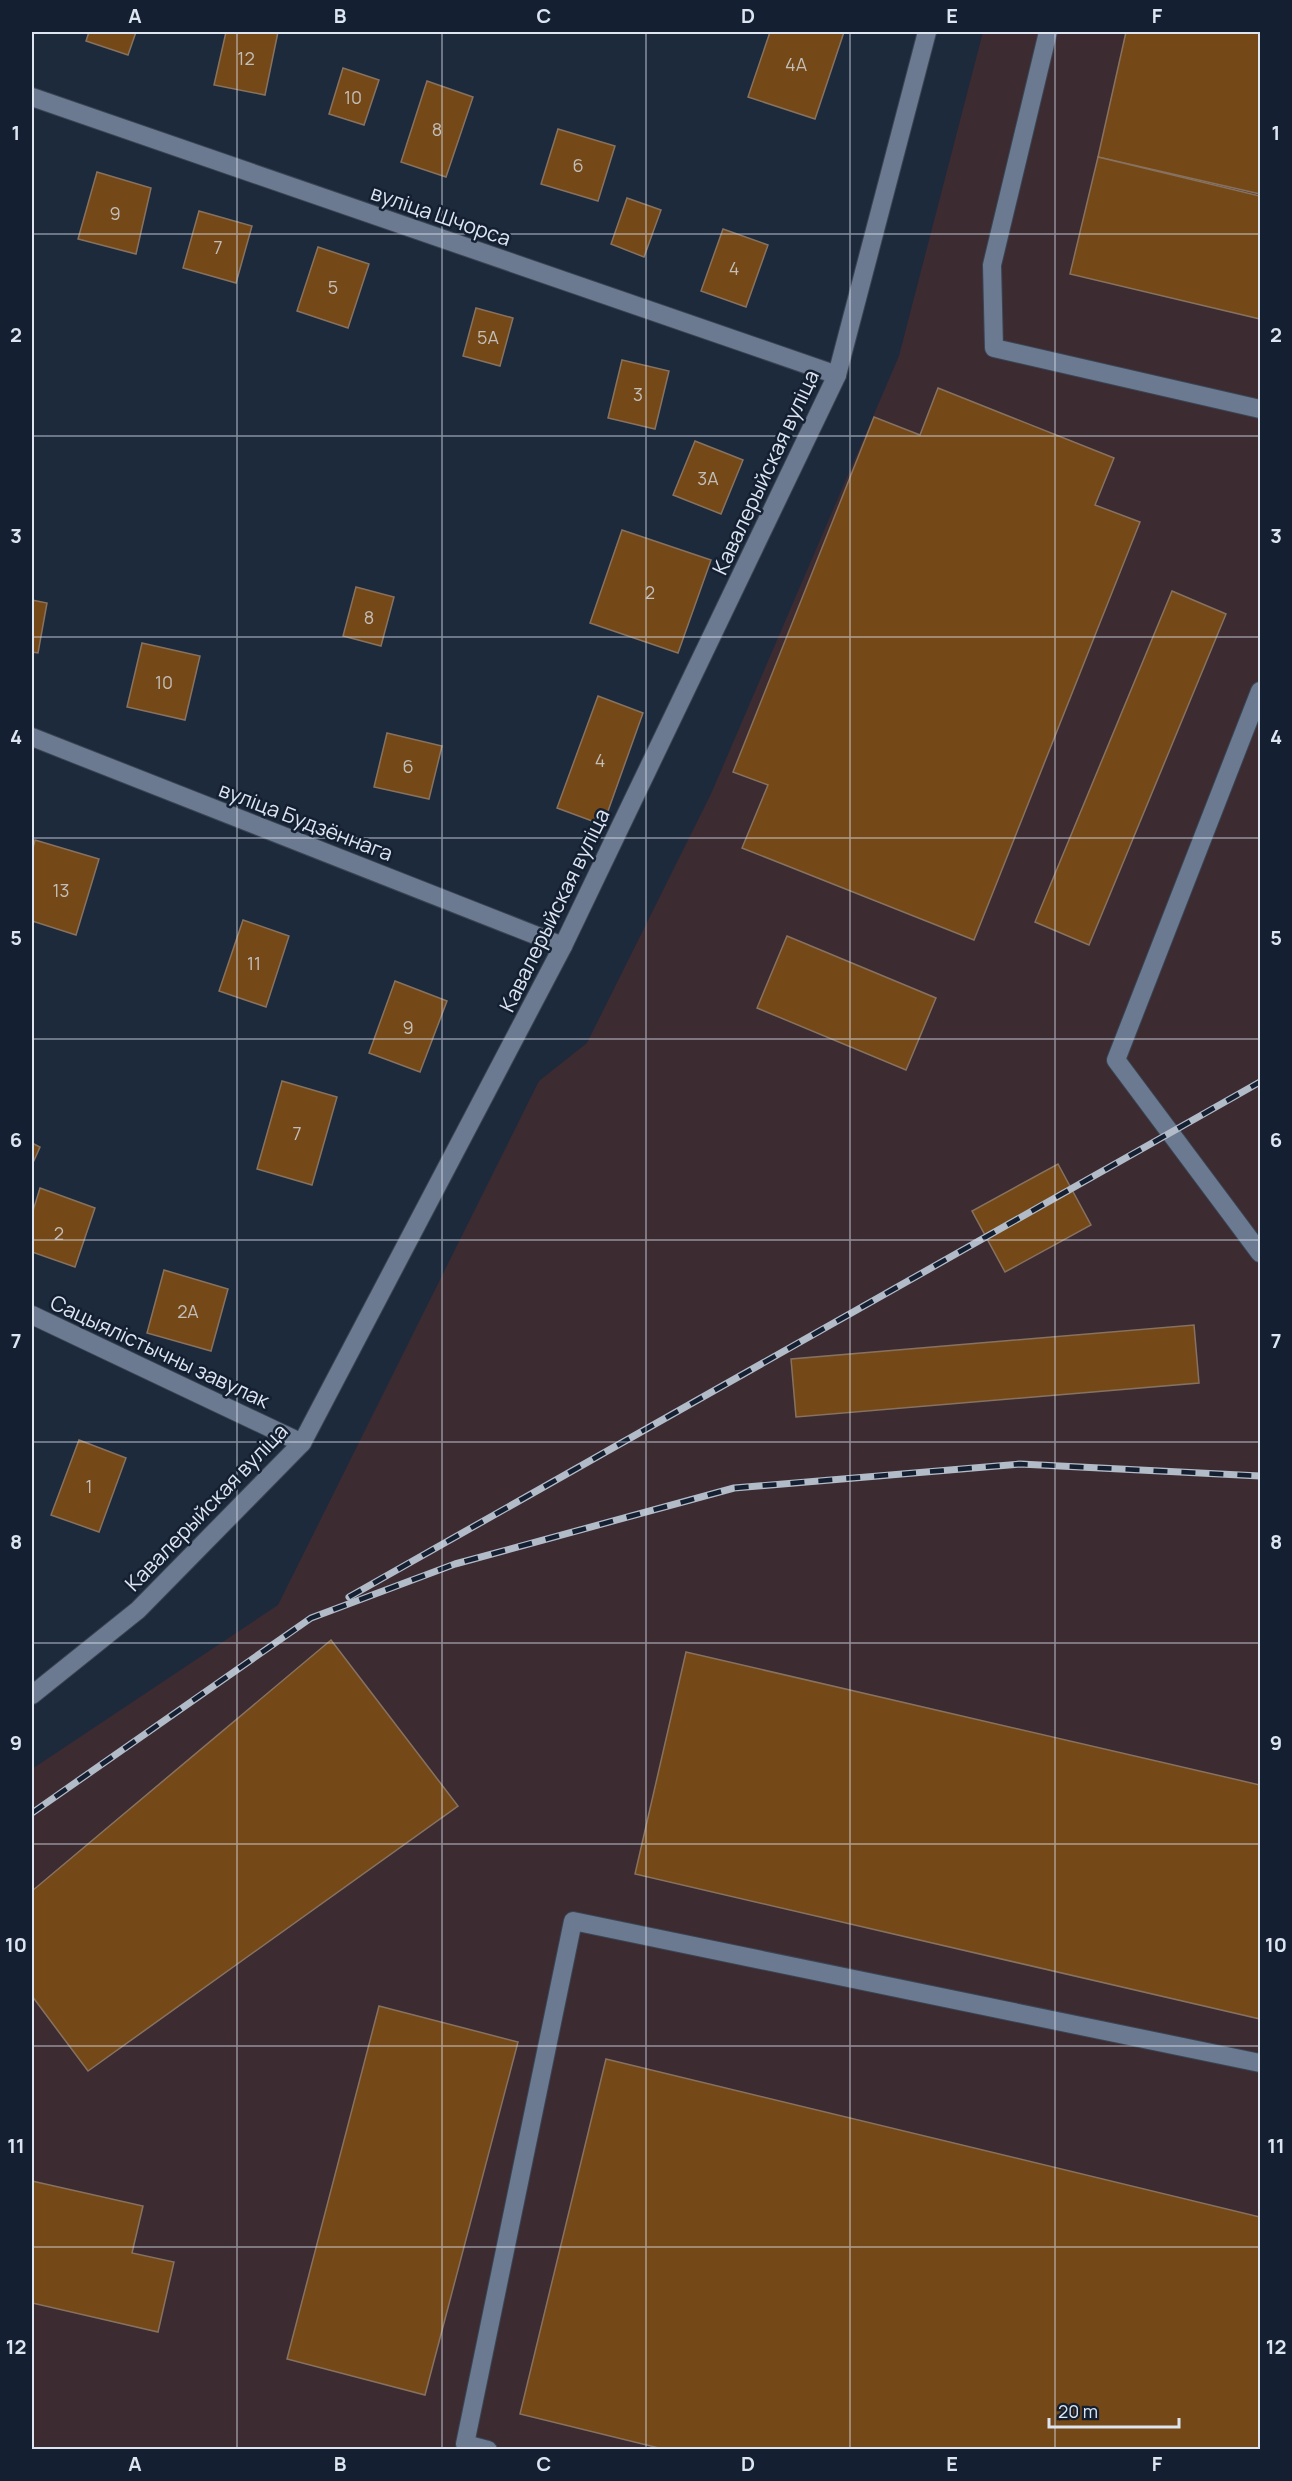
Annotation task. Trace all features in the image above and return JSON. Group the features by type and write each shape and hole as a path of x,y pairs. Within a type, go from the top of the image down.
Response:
{"street":[{"name":"Кавалерыйская вуліца","path":"32,1695 138,1610 302,1443 563,946 837,375 927,32"},
{"path":"1047,32 992,265 994,348 1260,409"},
{"name":"вуліца Шчорса","path":"32,97 837,375"},
{"path":"1260,691 1116,1060 1260,1253"},
{"name":"вуліца Будзённага","path":"32,737 563,946"},
{"name":"Сацыялістычны завулак","path":"32,1315 302,1443"},
{"path":"488,2450 465,2444 573,1921 1260,2063"}],"shaded area":[{"path":"983,32 1260,32 1260,2449 32,2450 32,1769 278,1605 539,1081 587,1043 711,794 899,356"}],"building":[{"path":"89,32 136,32 128,55 86,41"},
{"path":"226,32 278,32 265,95 214,85"},
{"path":"770,32 844,32 815,119 748,97"},
{"path":"1126,32 1260,32 1260,194 1098,157"},
{"path":"343,68 379,80 364,125 329,114"},
{"path":"427,81 473,97 446,177 401,162"},
{"path":"558,129 615,146 598,201 541,184"},
{"path":"1098,157 1260,196 1260,319 1070,274"},
{"path":"97,172 151,188 136,254 78,239"},
{"path":"627,198 661,210 644,257 611,244"},
{"path":"199,211 252,226 236,283 183,268"},
{"path":"723,229 768,245 746,307 701,291"},
{"path":"318,247 369,264 348,328 297,311"},
{"path":"476,308 513,318 500,366 463,356"},
{"path":"622,360 669,371 655,429 608,418"},
{"path":"938,388 1114,458 1095,505 1140,522 974,940 742,848 768,785 733,772 874,417 920,435"},
{"path":"695,441 743,460 721,514 673,495"},
{"path":"622,530 711,560 678,653 590,623"},
{"path":"356,587 394,597 381,646 343,636"},
{"path":"1172,591 1226,614 1089,945 1035,922"},
{"path":"32,600 47,603 38,653 32,652"},
{"path":"142,643 200,656 185,720 127,707"},
{"path":"598,696 643,713 603,825 557,808"},
{"path":"387,733 442,746 429,799 374,787"},
{"path":"35,840 99,859 76,935 32,921 32,852"},
{"path":"243,920 289,936 266,1007 219,991"},
{"path":"787,936 936,998 906,1070 757,1008"},
{"path":"395,981 447,1001 420,1072 369,1053"},
{"path":"282,1081 337,1097 312,1185 257,1169"},
{"path":"32,1143 40,1147 32,1165"},
{"path":"1058,1164 1091,1225 1005,1272 972,1211"},
{"path":"40,1188 95,1208 75,1267 32,1252 32,1214"},
{"path":"164,1270 228,1289 211,1351 147,1333"},
{"path":"1194,1325 1199,1383 796,1417 791,1359"},
{"path":"79,1440 126,1458 99,1532 51,1515"},
{"path":"331,1640 458,1806 88,2071 32,1996 32,1891"},
{"path":"686,1652 1260,1785 1260,2019 635,1874"},
{"path":"379,2006 518,2042 425,2395 287,2359"},
{"path":"606,2059 1260,2217 1260,2450 667,2450 520,2414"},
{"path":"32,2181 143,2206 132,2253 174,2262 158,2332 32,2303"}],"railway":[{"path":"349,1597 1260,1082"},
{"path":"32,1813 311,1618 455,1564 734,1488 1020,1464 1260,1476"}]}
